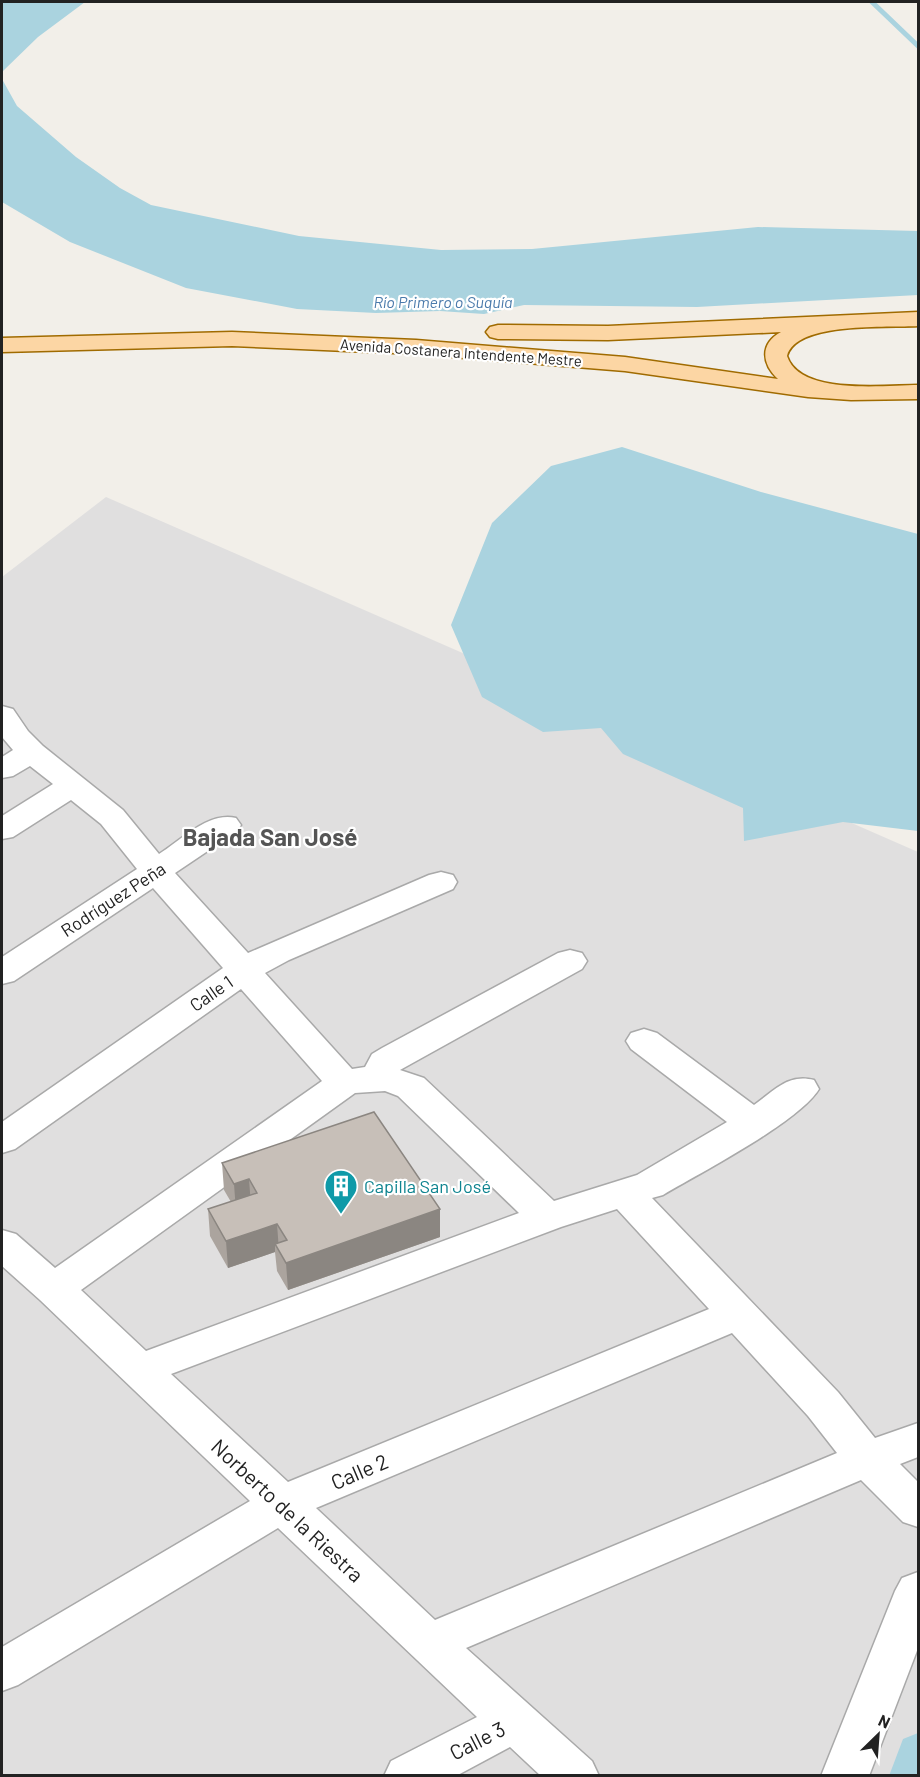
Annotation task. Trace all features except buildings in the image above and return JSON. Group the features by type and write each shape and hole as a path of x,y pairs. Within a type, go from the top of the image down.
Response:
{"main road":[{"name":"Avenida Costanera Intendente Mestre","path":"2,331 264,324 457,331 608,333 918,320"},
{"path":"841,323 814,327 787,337 776,347 774,360 786,375 797,381 824,389 851,393"},
{"name":"Avenida Costanera Intendente Mestre","path":"2,345 232,339 416,347 615,363 808,390 912,394"}],"street":[{"path":"2,715 17,737 32,752 112,817 156,871 244,970 361,1080 397,1080 411,1087 547,1217"},
{"path":"2,769 32,752"},
{"path":"2,830 73,785"},
{"name":"Rodríguez Peña","path":"2,973 225,825"},
{"name":"Calle 1","path":"2,1140 244,970 277,952 441,882"},
{"path":"54,1289 385,1063 570,961"},
{"path":"644,1041 754,1124"},
{"path":"138,1370 547,1217 650,1185 754,1124 801,1089"},
{"path":"625,1194 823,1404 867,1459 918,1509"},
{"name":"Norberto de la Riestra","path":"2,1244 54,1289 513,1722 574,1776"},
{"name":"Calle 2","path":"2,1671 281,1504 738,1314"},
{"path":"429,1643 867,1459 918,1440"},
{"path":"845,1776 918,1592"},
{"name":"Calle 3","path":"408,1776 513,1722"}],"shaded area":[{"path":"106,497 918,852 918,1775 2,1776 2,577"}],"water":[{"path":"2,2 85,2 38,37 2,72"},
{"name":"Río Primero o Suquía","path":"2,79 17,106 76,157 120,188 151,205 299,236 441,250 532,249 758,227 918,231 918,295 697,307 524,305 484,314 440,311 376,313 297,309 186,288 70,242 2,202"},
{"path":"622,447 761,492 918,534 918,831 843,822 744,841 743,808 623,754 601,728 543,732 482,697 451,625 492,523 551,466"}],"waterway":[{"path":"872,2 918,46"},
{"path":"910,1776 918,1752"}],"place":[{"name":"Capilla San José","path":"341,1215"}],"district":[{"name":"Bajada San José","path":"270,836"}]}
